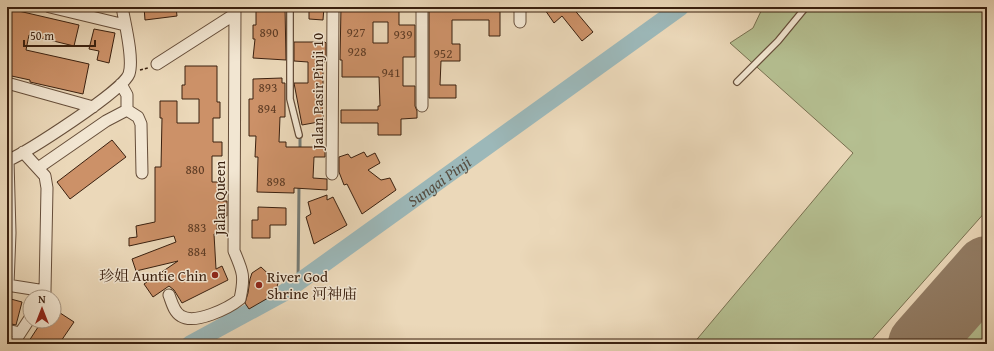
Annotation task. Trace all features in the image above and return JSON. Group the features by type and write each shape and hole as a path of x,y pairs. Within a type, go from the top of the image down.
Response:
{"street":[{"path":"50,7 125,25"},
{"path":"23,289 7,285 8,161 93,107 121,84 129,74 130,61 122,7"},
{"name":"Jalan Pasir Pinji 10","path":"332,174 333,7"},
{"path":"422,7 422,106"},
{"path":"520,7 520,22"},
{"path":"157,64 235,11"},
{"name":"Jalan Queen","path":"169,295 174,310 182,317 190,319 208,315 235,303 240,299 244,278 241,266 234,251 235,11"},
{"path":"7,83 93,107"},
{"path":"121,84 127,95 127,110"},
{"path":"38,168 106,121 127,110"},
{"path":"127,110 138,117 141,124 142,173"},
{"path":"24,152 45,176 47,188 44,289"},
{"path":"13,344 23,329"},
{"path":"7,330 20,333"}],"lane":[{"path":"290,7 290,99 299,135"},
{"path":"737,82 778,41 806,7"}],"path":[{"path":"129,74 157,64"}],"green space":[{"path":"763,7 987,7 987,210 868,344 693,344 853,153 730,43 753,28"},
{"path":"987,311 987,344 958,344"}],"building":[{"path":"144,7 176,7 177,16 145,20"},
{"path":"256,7 285,7 286,60 253,58 255,39 253,39 253,25 256,25"},
{"path":"309,7 324,7 323,20 309,19"},
{"path":"341,7 399,7 399,25 415,25 415,57 403,57 403,86 415,86 415,106 417,118 401,119 401,135 378,135 378,123 341,123 341,110 378,110 378,106 380,106 379,77 342,77 342,60 340,60","holes":["373,22 388,22 388,43 373,43"]},
{"path":"429,7 500,7 500,36 489,36 489,20 452,20 452,44 460,44 460,61 441,61 440,85 456,85 456,98 429,98"},
{"path":"543,7 572,7 593,32 582,41 562,16 554,23"},
{"path":"10,9 79,25 74,46 29,35 26,50 89,64 83,94 30,82 30,80 7,75 7,22"},
{"path":"94,29 115,33 109,63 97,60 99,51 89,49"},
{"path":"294,42 326,43 326,60 323,62 323,98 321,98 324,121 302,125 294,83 308,83 308,62 294,61"},
{"path":"185,66 217,66 217,102 220,102 220,118 213,118 213,142 222,142 222,156 212,156 212,182 218,182 218,201 227,201 227,216 217,216 217,234 214,234 216,269 222,266 228,280 182,303 174,290 169,286 153,297 144,284 178,261 136,271 132,259 176,242 174,236 129,246 129,238 137,237 136,226 155,222 155,167 161,167 162,118 160,118 160,101 177,101 177,123 199,123 199,99 182,99 182,85 185,85"},
{"path":"282,78 282,83 285,83 285,117 280,117 279,142 286,142 286,147 325,147 325,157 314,157 313,178 327,179 327,190 294,188 294,193 257,192 258,157 255,157 256,136 249,136 249,99 253,99 253,79"},
{"path":"112,140 126,157 70,199 57,182"},
{"path":"364,152 367,157 375,153 380,163 368,170 381,180 390,178 396,190 362,214 347,184 344,185 339,172 339,157 348,154 351,158"},
{"path":"327,195 327,200 333,197 347,225 314,244 306,217 311,214 308,202"},
{"path":"258,207 286,208 286,225 270,225 270,238 252,238 252,220 258,220"},
{"path":"261,267 278,283 275,294 249,309 245,303 250,279 252,273"},
{"path":"7,298 22,302 16,325 7,323"},
{"path":"62,314 74,322 59,344 27,344 37,329 62,329"}],"waterway":[{"name":"Sungai Pinji","path":"190,344 282,294 681,7"},
{"path":"300,136 300,150"},
{"path":"298,283 299,186"}],"runway":[{"path":"920,344 987,268"}],"place":[{"name":"珍姐 Auntie Chin","path":"215,275"},
{"name":"River God Shrine 河神庙","path":"259,285"}]}
